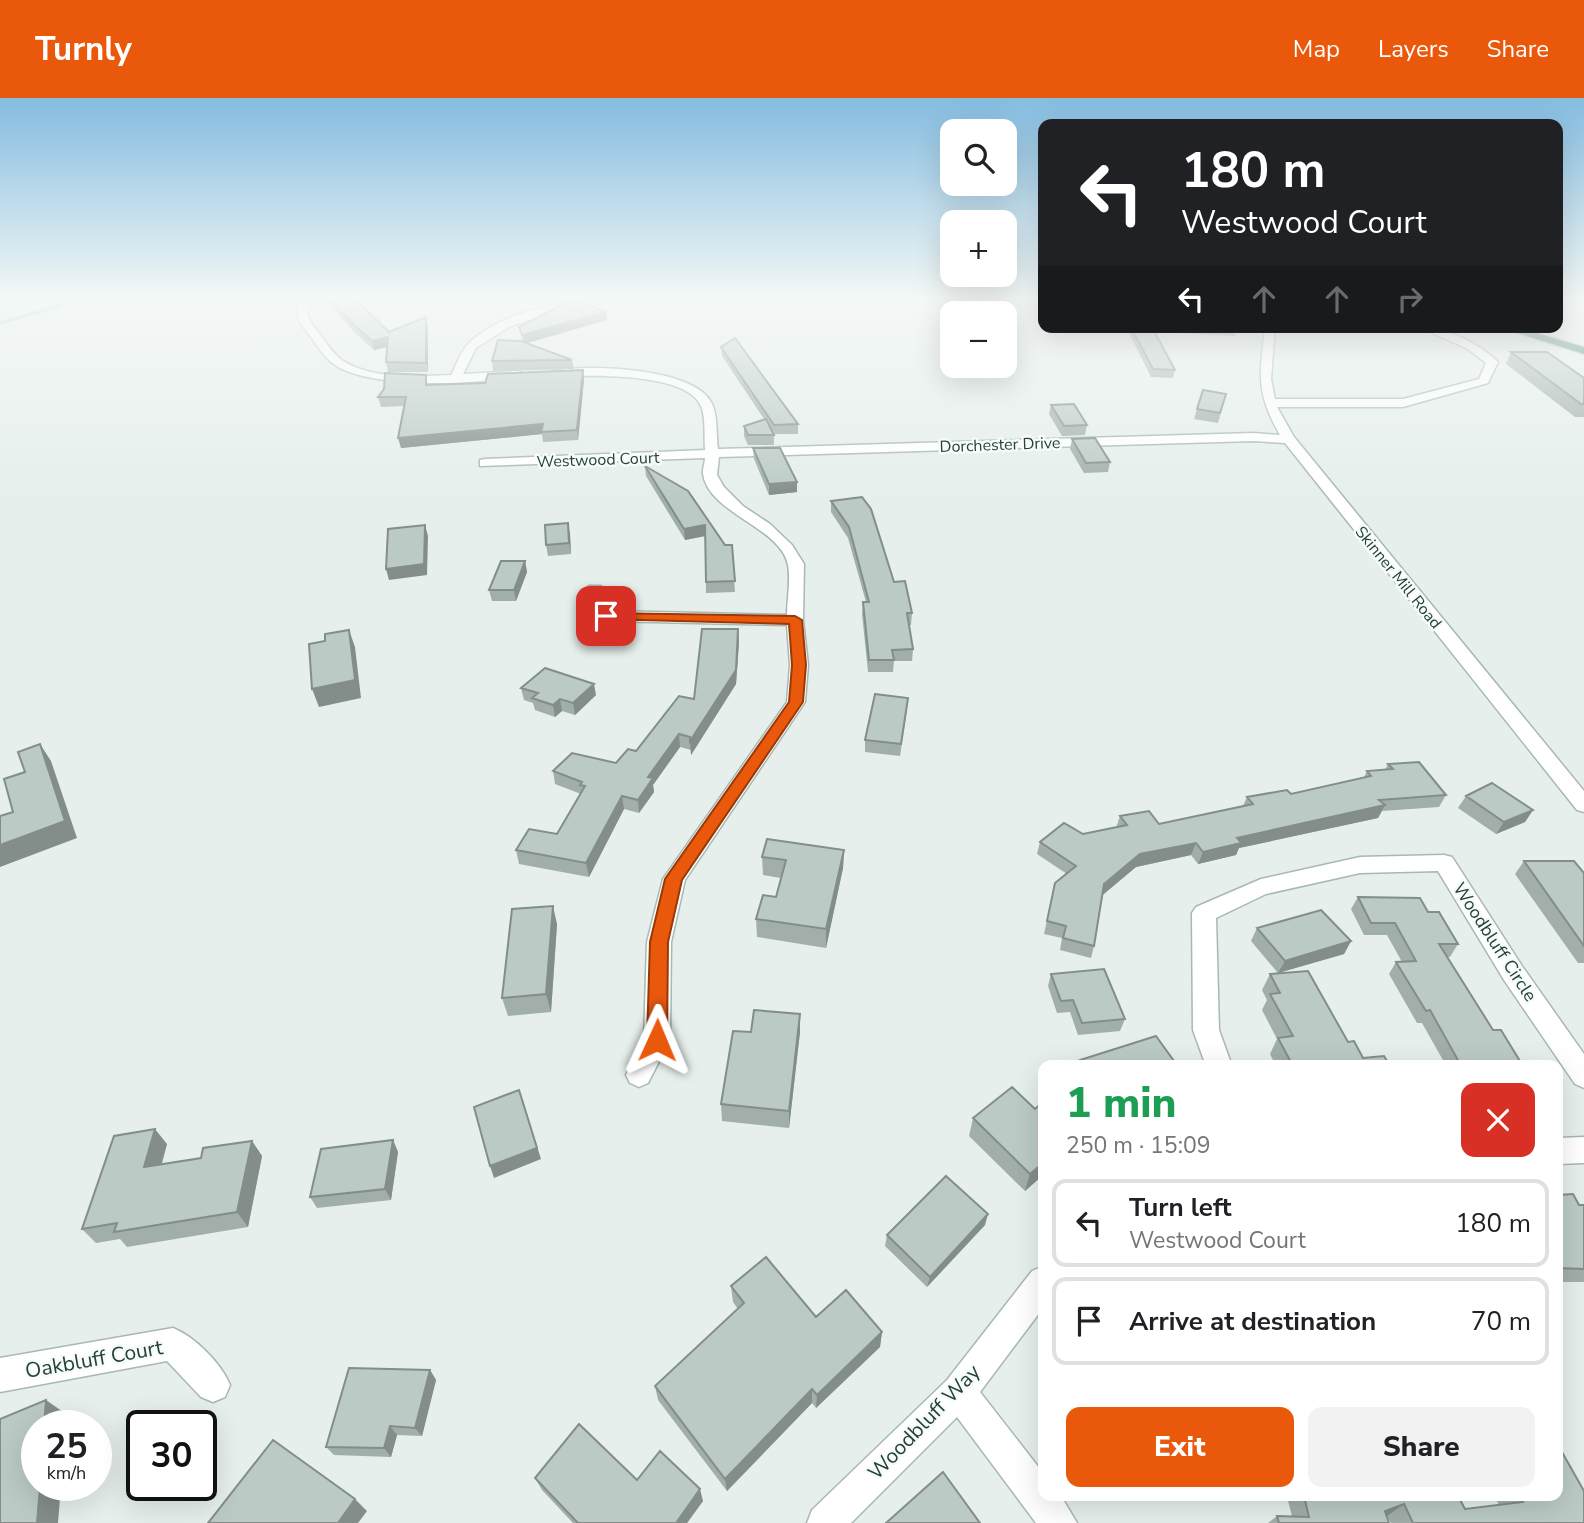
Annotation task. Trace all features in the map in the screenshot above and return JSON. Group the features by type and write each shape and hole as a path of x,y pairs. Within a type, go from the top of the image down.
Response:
{"street":[{"path":"345,366 370,375 536,374"},
{"path":"456,376 461,366"},
{"name":"Skinner Mill Road","path":"1266,366 1265,379 1270,403 1289,439 1584,805"},
{"path":"1270,403 1403,403 1484,381 1491,366"},
{"path":"550,373 634,373 682,385 697,394 708,406 712,456 710,475 719,489 787,548 796,564 795,620 799,665 796,702 674,879 659,942 657,1040 639,1075"},
{"name":"Dorchester Drive","path":"712,456 860,448 1254,437 1289,439"},
{"name":"Westwood Court","path":"485,463 712,456"},
{"path":"595,589 606,616 795,620"},
{"name":"Woodbluff Circle","path":"1217,1060 1206,1030 1204,913 1261,887 1360,865 1444,863 1513,973 1584,1076"},
{"path":"1563,1151 1584,1150"},
{"name":"Woodbluff Way","path":"825,1523 959,1392 1038,1289"},
{"name":"Oakbluff Court","path":"0,1376 173,1345 213,1385"},
{"path":"959,1392 1038,1495"},
{"path":"1042,1501 1059,1523"}],"building":[{"path":"734,366 755,366 798,424 774,425"},
{"path":"1151,366 1173,366 1175,370 1153,369"},
{"path":"1529,366 1566,366 1584,378 1584,404"},
{"path":"583,370 577,430 541,432 543,424 398,438 406,397 378,397 384,389 385,373 426,375 426,385 485,383 488,374"},
{"path":"1203,390 1226,394 1220,413 1197,409"},
{"path":"1074,404 1087,425 1064,426 1051,405"},
{"path":"766,419 774,435 748,435 744,426"},
{"path":"1095,438 1110,462 1086,463 1072,439"},
{"path":"753,448 780,448 797,482 769,484"},
{"path":"645,466 688,491 725,545 732,545 735,581 706,582 705,525 684,529"},
{"path":"862,497 871,509 894,582 905,581 912,613 907,613 913,649 892,650 894,660 869,660 863,602 869,602 849,527 831,501"},
{"path":"568,523 569,543 546,545 545,525"},
{"path":"425,525 424,564 386,569 388,529"},
{"path":"501,561 525,561 514,590 489,590"},
{"path":"702,629 738,629 736,670 690,741 690,737 679,734 648,777 653,778 638,800 622,796 586,863 516,850 529,829 557,834 585,786 580,785 582,782 553,771 572,753 616,763 628,749 636,751 679,696 694,699"},
{"path":"349,630 355,680 312,689 309,644 325,641 325,634"},
{"path":"545,668 594,684 573,703 560,699 553,705 532,698 538,693 521,688"},
{"path":"875,694 908,698 901,744 865,740"},
{"path":"40,744 65,821 0,845 0,816 13,812 4,779 25,772 18,752"},
{"path":"1419,762 1446,795 1379,800 1385,805 1237,838 1241,843 1203,852 1196,843 1140,854 1104,884 1094,946 1063,938 1066,926 1047,921 1055,883 1076,866 1040,842 1064,823 1083,834 1127,825 1120,816 1149,811 1159,824 1253,804 1247,797 1287,790 1291,794 1371,776 1367,771 1393,769 1388,764"},
{"path":"1492,783 1533,810 1504,822 1466,796"},
{"path":"767,839 844,850 826,929 756,919 763,895 776,897 786,860 762,857"},
{"path":"1524,861 1574,861 1584,873 1584,946"},
{"path":"1358,897 1420,898 1428,912 1439,912 1458,944 1439,944 1493,1030 1501,1030 1519,1060 1458,1060 1430,1010 1426,1011 1396,962 1416,961 1395,923 1371,923"},
{"path":"553,906 546,994 502,998 512,909"},
{"path":"1321,910 1351,941 1285,961 1257,928"},
{"path":"1104,969 1125,1019 1082,1023 1073,1000 1061,1001 1051,974"},
{"path":"1308,971 1348,1042 1354,1041 1363,1058 1384,1056 1386,1060 1290,1060 1278,1038 1293,1036 1270,994 1280,993 1270,974"},
{"path":"754,1010 800,1014 789,1111 721,1104 733,1031 751,1032"},
{"path":"1156,1036 1173,1060 1080,1060"},
{"path":"1012,1087 1035,1109 1038,1106 1038,1167 1030,1174 973,1118"},
{"path":"519,1090 537,1148 490,1166 474,1107"},
{"path":"155,1129 144,1167 201,1158 203,1148 252,1141 237,1212 114,1232 117,1223 82,1229 114,1136"},
{"path":"393,1140 385,1189 310,1197 321,1149"},
{"path":"946,1176 988,1214 930,1277 887,1235"},
{"path":"1573,1194 1579,1205 1584,1205 1584,1269 1563,1268 1563,1195"},
{"path":"766,1257 816,1317 846,1290 882,1332 817,1395 812,1389 725,1479 655,1386 744,1303 731,1286"},
{"path":"349,1368 430,1370 415,1428 390,1426 384,1448 326,1447"},
{"path":"46,1400 45,1410 22,1410"},
{"path":"21,1410 21,1501 39,1501 37,1523 0,1523 0,1419"},
{"path":"579,1424 637,1480 660,1451 700,1489 676,1523 578,1523 535,1478"},
{"path":"273,1440 355,1499 338,1523 208,1523"},
{"path":"1563,1454 1584,1491 1584,1523 1413,1523 1404,1504 1385,1511 1389,1523 1279,1523 1277,1516 1309,1517 1305,1501 1461,1501 1465,1509 1523,1502 1563,1501"},
{"path":"943,1472 980,1523 886,1523"}],"route":[{"path":"606,616 795,620 799,665 796,702 674,879 659,942 657,1040"}]}
